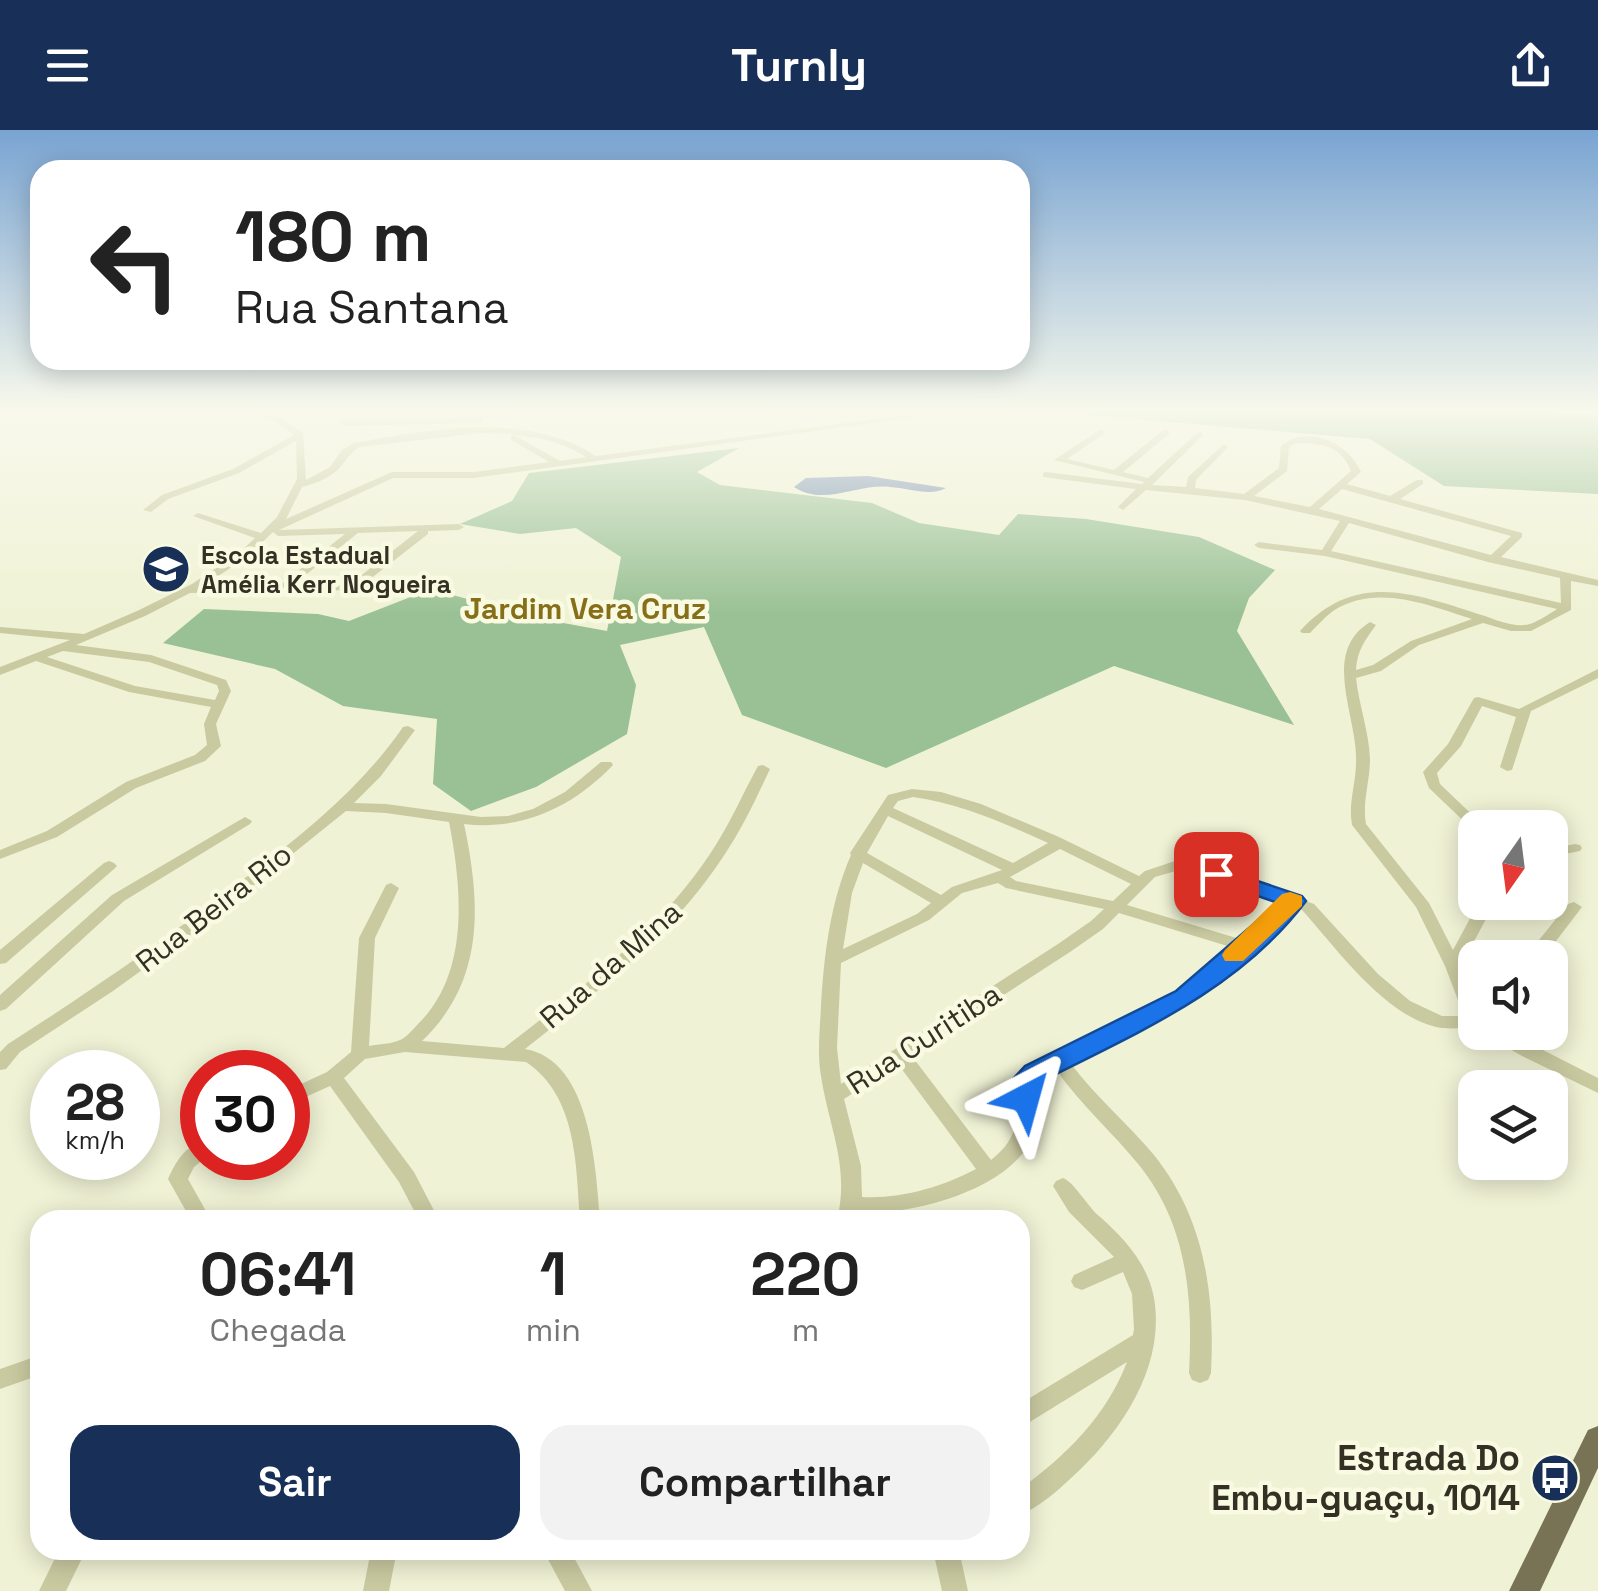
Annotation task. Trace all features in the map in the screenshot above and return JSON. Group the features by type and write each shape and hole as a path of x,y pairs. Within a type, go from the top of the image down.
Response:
{"main road":[{"path":"1524,1591 1598,1439"}],"street":[{"path":"148,510 164,497 219,477"},
{"path":"303,477 303,484"},
{"path":"264,534 303,484 320,477"},
{"path":"0,672 191,590 264,534 387,477"},
{"path":"1070,477 1246,497 1598,583"},
{"path":"1127,477 1144,484"},
{"path":"1123,506 1152,477"},
{"path":"1190,493 1192,477"},
{"path":"1246,497 1272,477"},
{"path":"1311,512 1350,477"},
{"path":"1394,499 1420,482"},
{"path":"1319,484 1489,521 1518,535 1492,560"},
{"path":"198,516 264,534 424,532 459,527"},
{"path":"1325,553 1344,520"},
{"path":"282,590 355,531"},
{"path":"191,590 352,588 424,532"},
{"path":"1259,546 1325,553 1567,608"},
{"path":"1565,576 1567,608"},
{"path":"1306,632 1327,608 1374,590 1526,629 1567,608"},
{"path":"1353,674 1377,668 1415,643 1481,620"},
{"path":"1370,624 1356,642 1348,694 1364,764 1356,795 1358,825 1369,844 1424,906 1458,980"},
{"path":"0,630 86,637"},
{"path":"5,846 63,828 147,777 200,758 214,746 210,724 215,704 225,691 222,682 151,659 61,646"},
{"path":"35,657 133,689 215,704"},
{"path":"1507,767 1521,714 1533,702 1598,673"},
{"path":"1460,810 1434,785 1430,772 1454,746 1478,702 1521,714"},
{"name":"Rua Beira Rio","path":"0,1064 7,1047 142,966 344,807 384,768 408,730"},
{"path":"344,807 488,826 536,816 581,789 606,765"},
{"name":"Rua da Mina","path":"510,1052 667,922 742,821 763,768"},
{"path":"1244,946 1117,907 1027,890 1006,873 885,809 903,792 932,795 999,816 1140,883 1157,869 1178,865 1294,901 1318,916 1372,978 1404,1005 1439,1022 1458,1023"},
{"name":"Rua Curitiba","path":"885,809 857,853 844,887 833,960 829,1072 834,1097 1064,948 1117,907 1140,883"},
{"path":"405,1046 449,998 457,978 468,896 456,819"},
{"path":"0,1005 118,898 246,822"},
{"path":"833,960 923,916 939,901 965,887 1006,873 1058,843"},
{"path":"1568,850 1575,848"},
{"path":"857,853 939,901"},
{"path":"0,959 110,866"},
{"path":"310,1088 333,1077 360,1054 367,938 391,888"},
{"path":"861,1210 904,1202 1004,1162 1022,1140 1027,1079 1185,998 1294,901"},
{"path":"1548,940 1574,906"},
{"path":"1453,966 1477,920"},
{"name":"Rua da Mina","path":"360,1054 405,1046 510,1052 548,1064 561,1082 585,1166 589,1210"},
{"path":"1525,1050 1598,1086"},
{"path":"900,1053 988,1171"},
{"path":"1060,1061 1177,1203 1195,1257 1205,1318 1200,1373"},
{"path":"333,1077 406,1177 424,1210"},
{"path":"834,1097 851,1150 850,1210"},
{"path":"180,1175 178,1179 195,1210"},
{"path":"1030,1497 1049,1485 1109,1422 1132,1382 1142,1341 1146,1302 1128,1260 1101,1226 1079,1213 1063,1186"},
{"path":"1082,1281 1128,1260"},
{"path":"1030,1411 1142,1341"},
{"path":"0,1379 30,1368"},
{"path":"52,1591 68,1560"},
{"path":"376,1591 382,1560"},
{"path":"562,1560 579,1591"},
{"path":"948,1560 956,1591"}],"green space":[{"path":"526,477 706,477 720,485 872,503 919,523 999,535 1018,514 1086,519 1199,537 1275,570 1249,598 1237,631 1294,725 1114,666 886,768 742,715 704,627 620,645 636,685 627,734 536,787 471,811 433,784 437,719 343,706 275,669 163,643 204,609 318,614 349,621 431,589 536,618 607,631 621,557 576,528 520,534 460,524 512,501"},
{"path":"1430,477 1598,477 1598,494 1444,486"}],"water":[{"path":"876,477 946,488 926,492 878,487 817,495 794,487 806,478"}],"slow traffic":[{"path":"1234,955 1294,901 1290,899"}],"place":[{"name":"Escola Estadual Amélia Kerr Nogueira","path":"166,569"},
{"name":"Estrada Do Embu-guaçu, 1014","path":"1555,1478"}],"district":[{"name":"Jardim Vera Cruz","path":"585,609"}],"route":[{"path":"1026,1098 1027,1079 1034,1073 1185,998 1294,901 1216,874"}]}
